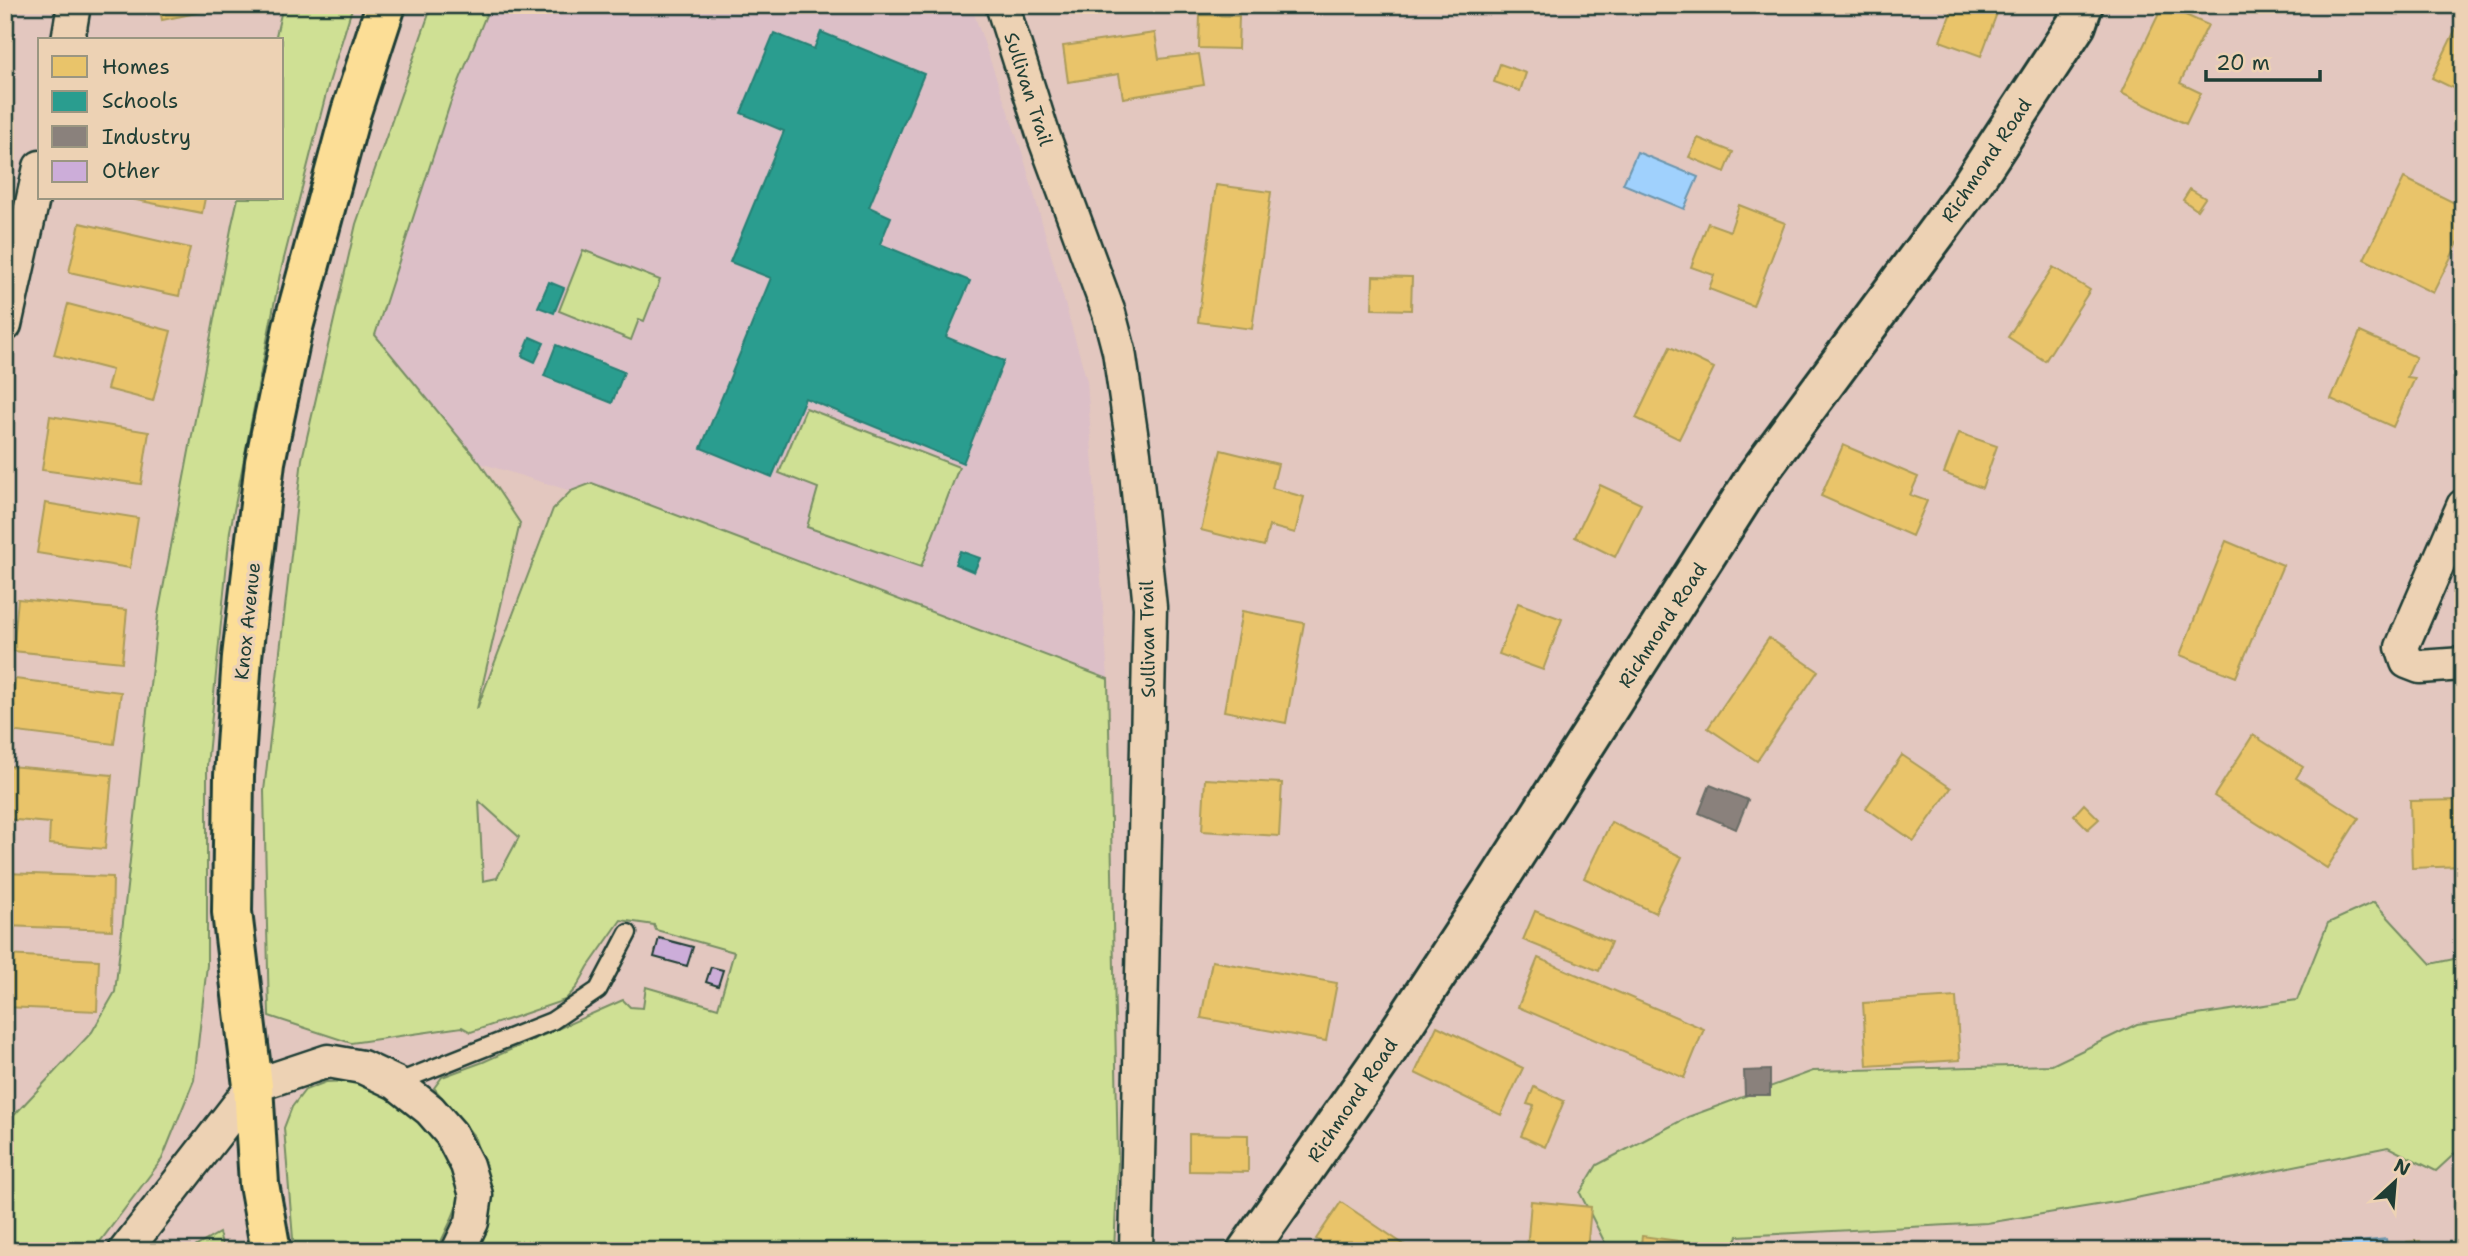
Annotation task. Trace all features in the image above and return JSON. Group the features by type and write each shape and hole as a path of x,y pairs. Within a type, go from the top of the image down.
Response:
{"main road":[{"name":"Knox Avenue","path":"271,1251 259,1184 253,1086 232,912 234,776 242,657 265,462 293,327 351,112 386,5"}],"street":[{"path":"68,38 74,5"},
{"name":"Sullivan Trail","path":"1002,5 1044,137 1109,313 1119,351 1135,453 1150,607 1136,1251"},
{"name":"Richmond Road","path":"1247,1251 1380,1061 1757,475 1968,190 2076,25 2083,5"},
{"path":"5,325 38,176"},
{"path":"2463,506 2402,647 2407,662 2420,667 2463,664"},
{"path":"125,1251 253,1086 328,1061 362,1068 396,1083 430,1110 452,1134 467,1165 475,1195 472,1222 458,1251"}],"lane":[{"path":"396,1083 552,1021 598,990 628,933"}],"shaded area":[{"path":"490,5 971,5 1022,152 1087,381 1108,679 592,483 571,491 480,463 375,335 453,96"}],"green space":[{"path":"283,5 353,5 328,86 280,274 230,531 207,766 207,965 194,1080 162,1159 93,1251 5,1251 5,1125 92,1032 115,992 158,615 232,224 238,200 284,200 284,38 275,38"},
{"path":"432,5 490,5 450,104 375,335 480,463 520,523 477,709 553,509 571,491 592,483 1108,679 1118,1162 1114,1251 474,1251 490,1222 490,1186 474,1136 434,1088 442,1077 483,1062 623,1000 630,1007 643,1008 646,987 718,1008 734,952 656,930 654,925 621,920 577,987 565,1000 471,1032 462,1027 351,1043 269,1016 264,791 302,459 356,224","holes":["479,801 519,837 497,878 483,881"]},
{"path":"583,250 660,280 644,321 639,319 631,340 559,311"},
{"path":"806,408 959,467 921,567 807,527 818,488 779,473"},
{"path":"2374,902 2431,964 2463,957 2463,1146 2436,1171 2388,1147 2121,1201 1987,1223 1738,1236 1732,1251 1612,1251 1604,1241 1580,1193 1597,1165 1688,1117 1813,1071 2052,1065 2137,1024 2297,1000 2328,923"},
{"path":"351,1081 383,1095 409,1112 430,1133 448,1163 457,1186 458,1200 437,1251 294,1251 284,1128 292,1107 305,1090 326,1082"},
{"path":"219,1233 224,1251 188,1251"}],"water":[{"path":"1637,152 1698,177 1684,209 1623,184"},
{"path":"2386,1239 2388,1251 2312,1251 2312,1247"}],"building: Homes":[{"path":"159,5 235,5 162,20"},
{"path":"1954,5 2000,5 1981,56 1940,41"},
{"path":"2163,5 2208,25 2180,83 2201,93 2186,124 2121,93"},
{"path":"2463,14 2463,93 2432,78"},
{"path":"1200,15 1239,16 1238,49 1199,48"},
{"path":"1155,33 1159,59 1199,54 1204,85 1123,98 1119,74 1068,82 1063,46"},
{"path":"1500,64 1526,73 1520,91 1494,82"},
{"path":"1698,138 1733,152 1725,172 1689,157"},
{"path":"2404,178 2463,207 2463,233 2433,293 2364,259"},
{"path":"1216,185 1271,192 1252,329 1198,322"},
{"path":"2190,189 2205,198 2197,210 2183,200"},
{"path":"136,200 205,200 202,213"},
{"path":"1739,205 1785,223 1753,306 1709,289 1714,275 1691,267 1708,223 1730,231"},
{"path":"80,223 190,248 179,296 69,272"},
{"path":"2053,267 2090,290 2045,361 2008,337"},
{"path":"1373,276 1412,277 1411,310 1372,309"},
{"path":"68,304 171,331 153,401 107,389 112,370 54,355"},
{"path":"2360,332 2416,357 2407,377 2415,378 2393,427 2331,399"},
{"path":"1670,347 1714,368 1679,439 1636,418"},
{"path":"50,416 149,432 141,484 42,470"},
{"path":"1959,433 1997,446 1982,488 1944,473"},
{"path":"1843,445 1918,477 1910,495 1927,501 1912,536 1821,496"},
{"path":"1221,450 1278,464 1272,488 1304,497 1295,533 1269,526 1264,546 1201,530"},
{"path":"1600,485 1641,504 1615,557 1575,537"},
{"path":"45,503 138,518 130,568 37,553"},
{"path":"2226,541 2283,565 2236,677 2180,655"},
{"path":"18,599 127,610 122,662 13,651"},
{"path":"1518,603 1562,619 1543,670 1499,654"},
{"path":"1242,611 1304,623 1286,723 1224,711"},
{"path":"1769,638 1818,671 1757,761 1708,728"},
{"path":"15,679 121,692 114,744 9,731"},
{"path":"2253,735 2303,767 2296,778 2359,818 2327,868 2214,796"},
{"path":"1902,755 1951,788 1914,841 1866,808"},
{"path":"9,766 112,775 105,849 49,844 50,823 5,819"},
{"path":"1205,779 1282,783 1279,836 1202,831"},
{"path":"2463,800 2463,866 2412,868 2410,801"},
{"path":"2084,804 2099,819 2088,829 2074,815"},
{"path":"1611,822 1682,857 1655,913 1584,878"},
{"path":"5,873 113,877 112,930 5,926"},
{"path":"1535,911 1611,942 1599,971 1523,940"},
{"path":"5,955 99,960 97,1011 5,1007"},
{"path":"1538,958 1704,1029 1684,1078 1518,1007"},
{"path":"1212,961 1337,983 1326,1041 1201,1018"},
{"path":"1956,997 1960,1060 1867,1066 1863,1003"},
{"path":"1437,1026 1523,1068 1501,1115 1415,1073"},
{"path":"1534,1087 1564,1101 1545,1147 1521,1136 1534,1106 1527,1104"},
{"path":"1189,1134 1248,1135 1248,1172 1189,1171"},
{"path":"1531,1201 1591,1207 1587,1251 1527,1250"},
{"path":"1341,1202 1409,1248 1407,1251 1334,1251 1316,1239"},
{"path":"1642,1236 1694,1243 1693,1251 1640,1251"},
{"path":"2420,1241 2421,1251 2407,1251 2407,1242"}],"building: Schools":[{"path":"821,32 924,74 869,207 891,217 880,244 970,281 946,337 1004,361 963,463 805,398 772,477 701,448 771,278 730,262 784,131 741,113 774,33 814,49"},
{"path":"549,282 564,288 554,313 538,307"},
{"path":"530,337 544,343 535,362 522,356"},
{"path":"556,345 624,372 612,403 544,376"},
{"path":"960,551 980,558 974,572 955,564"}],"building: Industry":[{"path":"1710,785 1748,800 1736,829 1699,813"},
{"path":"1770,1070 1770,1095 1745,1095 1744,1071"}],"building: Other":[{"path":"659,938 693,947 687,966 654,957"},
{"path":"711,967 723,970 718,986 706,982"}]}
